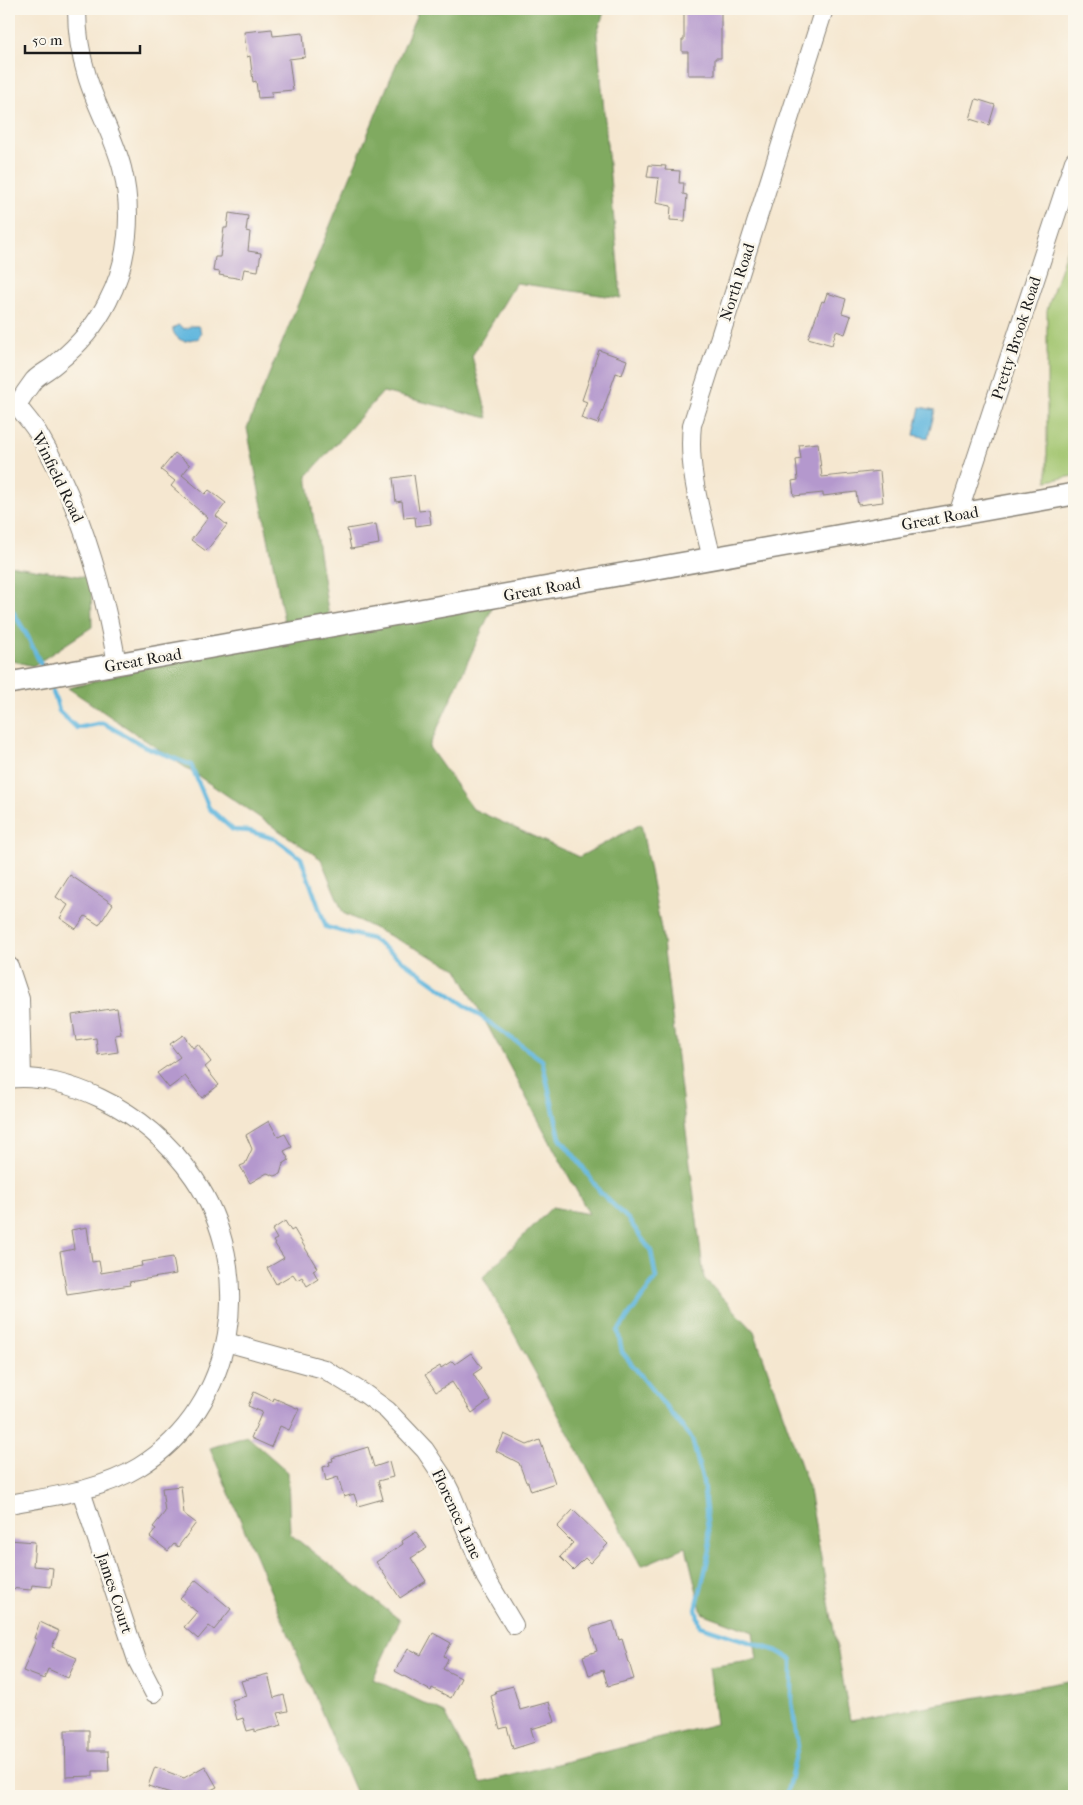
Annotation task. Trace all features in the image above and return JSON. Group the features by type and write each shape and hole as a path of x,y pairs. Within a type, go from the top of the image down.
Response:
{"street":[{"name":"Winfield Road","path":"77,9 80,47 87,77 114,142 122,168 127,194 126,247 120,272 108,300 93,326 57,364 35,379 16,405 37,432 63,481 81,523 99,576 110,620 117,664"},
{"name":"North Road","path":"712,559 691,464 689,446 692,425 824,9"},
{"name":"Pretty Brook Road","path":"958,514 1074,161"},
{"name":"Great Road","path":"9,683 1074,494"},
{"path":"9,966 20,999 22,1020 15,1078 66,1085 92,1094 139,1120 160,1138 195,1179 211,1210 222,1239 228,1266 230,1297 226,1342 219,1369 207,1396 194,1416 158,1454 138,1468 115,1480 81,1491 9,1504"},
{"name":"Florence Lane","path":"226,1342 324,1369 379,1405 406,1429 425,1450 443,1477 486,1578 514,1625"},
{"name":"James Court","path":"81,1491 137,1660 154,1693"}],"green space":[{"path":"419,9 605,9 597,33 621,298 516,283 472,356 488,418 383,392 307,476 330,623 499,593 429,747 473,809 579,857 641,824 662,934 704,1278 754,1331 808,1485 850,1720 1074,1680 1074,1796 357,1796 210,1448 247,1436 288,1472 290,1534 400,1620 373,1679 445,1713 481,1783 716,1724 709,1667 757,1660 753,1632 702,1613 686,1547 641,1566 483,1277 552,1207 589,1214 457,969 343,913 321,859 68,688 286,631 247,428"},
{"path":"1074,227 1074,476 1047,481 1047,310"},
{"path":"9,565 91,578 92,627 33,666 9,660"}],"water":[{"path":"178,325 185,329 191,326 198,326 201,334 198,339 181,340 175,335 173,330"},
{"path":"920,407 935,410 928,438 914,435"}],"building":[{"path":"684,9 721,9 721,58 715,58 715,75 688,75 688,52 682,52"},
{"path":"272,29 273,36 303,33 305,57 289,59 293,90 271,92 272,97 258,98 256,81 253,82 250,56 247,57 244,32"},
{"path":"976,99 995,105 989,125 970,119"},
{"path":"649,165 666,166 665,170 680,171 679,183 684,183 683,194 687,195 685,221 670,220 671,206 656,203 659,178 647,177"},
{"path":"229,213 248,216 246,231 250,232 248,251 261,253 258,271 244,269 242,279 219,275 220,272 213,271 215,257 220,257 224,228 227,228"},
{"path":"827,293 846,299 842,313 851,316 845,334 836,331 832,345 808,338"},
{"path":"599,350 627,360 622,375 616,373 598,424 581,418 587,402 582,400"},
{"path":"818,443 822,477 880,471 883,502 858,505 856,492 823,496 823,493 794,496 792,481 798,480 796,460 801,459 799,445"},
{"path":"175,453 190,465 182,475 205,494 209,490 226,503 216,516 227,525 206,551 191,540 208,518 171,486 175,481 161,470"},
{"path":"414,475 419,511 429,510 431,524 416,526 415,517 404,518 402,501 396,502 393,478"},
{"path":"376,524 379,544 351,549 347,529"},
{"path":"70,875 113,904 99,925 85,916 76,929 60,918 68,905 56,897"},
{"path":"117,1008 121,1034 115,1035 118,1052 98,1055 96,1038 76,1041 72,1015"},
{"path":"183,1035 193,1048 198,1044 211,1062 205,1067 219,1085 202,1098 185,1076 169,1088 157,1073 180,1057 170,1044"},
{"path":"269,1121 278,1137 285,1134 292,1147 284,1151 289,1160 283,1164 280,1174 275,1176 267,1173 250,1183 240,1166 245,1164 252,1149 246,1135"},
{"path":"285,1221 291,1231 294,1229 317,1268 313,1270 318,1279 307,1286 302,1277 297,1280 293,1274 276,1284 267,1268 284,1258 273,1241 277,1239 272,1230"},
{"path":"87,1227 92,1262 99,1261 101,1273 142,1266 141,1262 173,1257 176,1274 129,1282 130,1285 67,1295 60,1252 74,1249 71,1230"},
{"path":"471,1353 482,1368 473,1374 490,1400 472,1413 452,1382 436,1392 425,1375 452,1361 455,1364"},
{"path":"254,1392 273,1401 274,1398 299,1409 289,1430 280,1426 271,1447 251,1438 262,1412 248,1406"},
{"path":"504,1434 527,1445 540,1440 555,1483 531,1491 519,1463 496,1451"},
{"path":"368,1447 374,1467 389,1462 393,1477 378,1481 383,1499 358,1506 354,1494 344,1497 338,1477 326,1481 323,1467 330,1465 329,1462 333,1461 332,1458"},
{"path":"181,1486 184,1514 196,1523 178,1547 174,1544 168,1551 150,1537 156,1529 153,1527 165,1512 162,1488"},
{"path":"573,1510 608,1544 590,1563 585,1558 573,1570 560,1557 573,1543 557,1527"},
{"path":"416,1532 427,1548 411,1558 426,1581 400,1598 376,1562 403,1544 402,1541"},
{"path":"9,1540 35,1542 33,1566 53,1568 51,1587 32,1585 31,1590 9,1588"},
{"path":"196,1580 231,1609 214,1630 209,1626 198,1639 184,1627 197,1612 180,1598"},
{"path":"613,1621 619,1640 622,1639 634,1679 608,1686 603,1670 589,1675 583,1656 597,1651 590,1628"},
{"path":"40,1622 59,1631 52,1647 77,1658 68,1678 48,1669 44,1679 23,1671 36,1639 34,1638"},
{"path":"433,1633 451,1643 444,1656 448,1659 443,1669 461,1678 451,1698 432,1688 431,1691 395,1671 408,1648 421,1655"},
{"path":"268,1674 274,1698 284,1695 288,1711 278,1713 282,1725 255,1732 255,1729 247,1731 243,1718 237,1720 232,1700 246,1696 241,1681"},
{"path":"513,1686 520,1710 549,1702 555,1722 531,1729 535,1742 513,1749 507,1727 500,1729 491,1696 496,1694 495,1691"},
{"path":"65,1730 89,1730 89,1751 108,1751 109,1771 93,1771 93,1776 66,1777"},
{"path":"205,1766 217,1787 207,1792 210,1796 176,1796 148,1786 155,1767 184,1778"}],"waterway":[{"path":"9,605 28,637 44,671"},
{"path":"49,683 59,711 77,728 103,723 146,747 191,765 209,808 233,830 249,831 275,839 301,858 326,927 372,939 542,1060 560,1138 600,1192 628,1219 651,1251 656,1278 618,1331 622,1352 692,1439 703,1481 710,1550 696,1609 700,1626 777,1651 792,1660 792,1702 798,1747 786,1796"}]}
